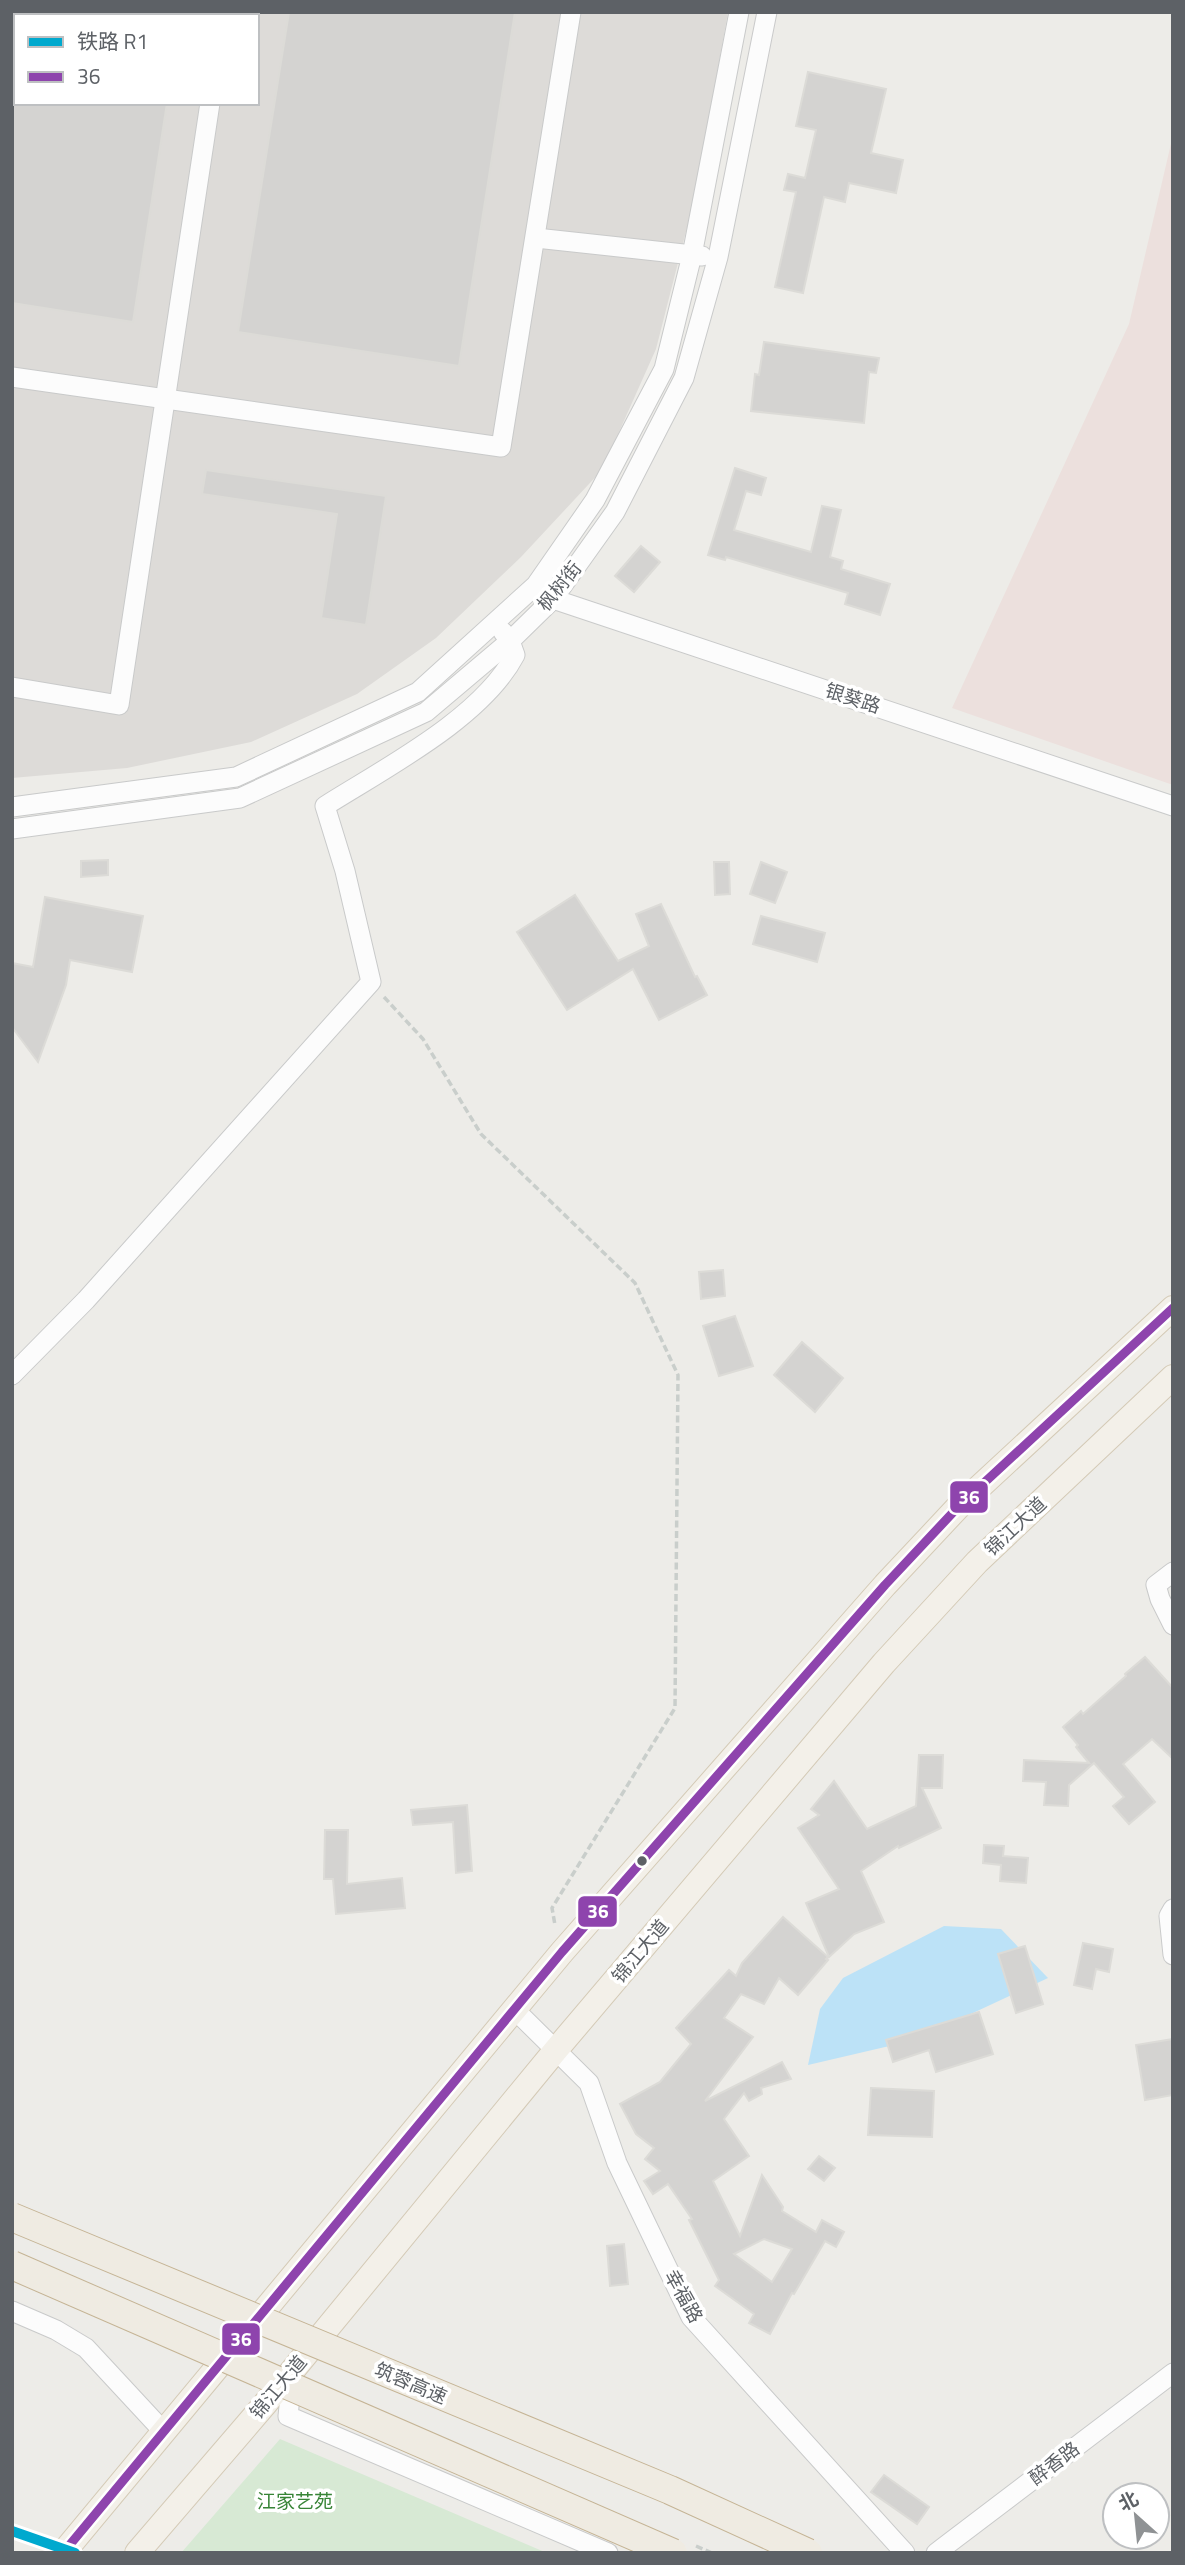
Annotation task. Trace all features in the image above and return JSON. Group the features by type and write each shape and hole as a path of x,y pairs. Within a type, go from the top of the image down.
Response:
{"highway":[{"name":"筑蓉高速","path":"12,2217 670,2490 808,2553"},
{"path":"12,2265 673,2553"}],"main road":[{"path":"64,2553 562,1952 885,1585 959,1506 1173,1308"},
{"name":"锦江大道","path":"137,2553 293,2370 555,2051 884,1663 977,1562 1173,1377"}],"street":[{"path":"12,377 501,447 571,12"},
{"name":"枫树街","path":"12,807 236,777 418,692 536,585 595,500 664,369 692,255 739,12"},
{"name":"枫树街","path":"12,829 240,798 426,712 510,641 553,599 615,512 684,378 718,257 767,12"},
{"path":"12,687 119,705 210,105"},
{"path":"536,238 718,257"},
{"name":"银葵路","path":"536,585 553,599 1173,806"},
{"path":"12,1375 105,1280 370,982 345,871 325,806 453,724 507,670 515,655 510,641 496,622"},
{"path":"1173,1572 1156,1585 1173,1625"},
{"path":"1173,1909 1169,1916 1173,1955"},
{"name":"幸福路","path":"514,2009 589,2083 617,2163 691,2317 905,2553"},
{"path":"12,2311 56,2330 86,2348 163,2431"},
{"path":"293,2370 288,2416 608,2553"},
{"name":"醉香路","path":"936,2553 1173,2373"}],"path":[{"path":"370,982 423,1040 481,1134 635,1283 678,1375 675,1709 552,1908 562,1952"}],"shaded area":[{"path":"12,12 728,12 695,196 656,349 602,470 521,557 436,638 357,694 251,742 127,768 12,778"},
{"path":"1173,135 1173,785 952,708 1129,324"}],"green space":[{"name":"江家艺苑","path":"280,2439 547,2553 181,2553"}],"water":[{"path":"944,1926 1001,1929 1048,1978 915,2040 808,2065 820,2009 843,1978"}],"building":[{"path":"289,12 515,12 459,366 238,332"},
{"path":"808,72 886,89 871,153 903,160 896,193 849,183 845,202 824,197 803,293 775,287 796,192 784,190 788,174 805,178 816,130 796,126"},
{"path":"12,103 167,105 133,322 12,303"},
{"path":"764,342 879,358 876,373 869,372 864,423 751,411 755,374 759,375"},
{"path":"735,468 766,478 761,495 746,491 734,530 811,552 822,506 841,510 830,557 843,561 841,569 890,584 880,615 845,604 848,593 726,557 725,560 708,555"},
{"path":"206,470 386,496 366,625 321,618 337,514 202,494"},
{"path":"641,546 660,562 634,592 615,576"},
{"path":"108,860 108,875 81,877 81,861"},
{"path":"714,862 729,862 730,894 715,895"},
{"path":"761,862 787,872 775,903 750,894"},
{"path":"575,895 618,961 649,946 636,914 661,904 695,977 697,976 707,995 659,1020 633,969 567,1010 517,932"},
{"path":"45,897 143,916 132,972 70,960 66,985 38,1062 12,1027 12,963 33,967"},
{"path":"761,916 825,933 817,962 753,944"},
{"path":"723,1270 725,1296 701,1299 699,1272"},
{"path":"735,1316 753,1366 719,1376 703,1326"},
{"path":"802,1342 843,1378 815,1412 774,1375"},
{"path":"1145,1657 1173,1688 1173,1759 1152,1739 1123,1764 1155,1802 1129,1824 1113,1806 1124,1797 1094,1763 1069,1785 1068,1806 1044,1805 1046,1782 1023,1781 1024,1760 1089,1763 1063,1727 1081,1711 1083,1714"},
{"path":"919,1755 943,1755 942,1788 922,1788 941,1828 899,1848 898,1846 861,1871 884,1922 854,1934 829,1957 806,1903 839,1889 798,1828 819,1815 811,1809 834,1781 867,1829 916,1806"},
{"path":"467,1805 472,1871 456,1873 453,1822 413,1825 411,1810"},
{"path":"325,1830 348,1830 347,1884 402,1878 405,1908 336,1914 333,1879 324,1879"},
{"path":"984,1845 1004,1846 1003,1856 1028,1858 1026,1883 1000,1881 1001,1865 983,1863"},
{"path":"783,1917 828,1957 798,1995 779,1978 764,2004 741,1994 724,2018 753,2037 705,2101 782,2062 791,2079 761,2088 762,2094 749,2101 744,2093 724,2119 749,2156 713,2181 740,2236 762,2175 783,2207 782,2211 816,2232 822,2220 844,2232 836,2247 825,2241 770,2334 749,2323 754,2314 715,2286 719,2280 689,2220 692,2219 668,2184 653,2194 644,2181 660,2171 645,2159 654,2148 636,2134 620,2104 660,2082 691,2044 676,2028 729,1970 736,1976 742,1963","holes":["764,2239 792,2249 772,2282 734,2254"]},
{"path":"1083,1943 1113,1949 1109,1972 1096,1969 1092,1989 1074,1985"},
{"path":"1025,1946 1043,2004 1016,2013 998,1954"},
{"path":"979,2012 993,2054 936,2072 929,2050 893,2062 886,2040"},
{"path":"1173,2039 1173,2095 1145,2100 1136,2045"},
{"path":"871,2088 934,2091 932,2137 868,2135"},
{"path":"819,2156 835,2168 824,2181 808,2169"},
{"path":"624,2244 628,2284 610,2286 607,2246"},
{"path":"884,2475 929,2507 917,2524 871,2492"}],"rail line":[{"name":"R1","path":"12,2531 75,2553"}],"transit line":[{"name":"36","path":"63,2553 562,1952 885,1585 959,1506 1173,1308"}]}
